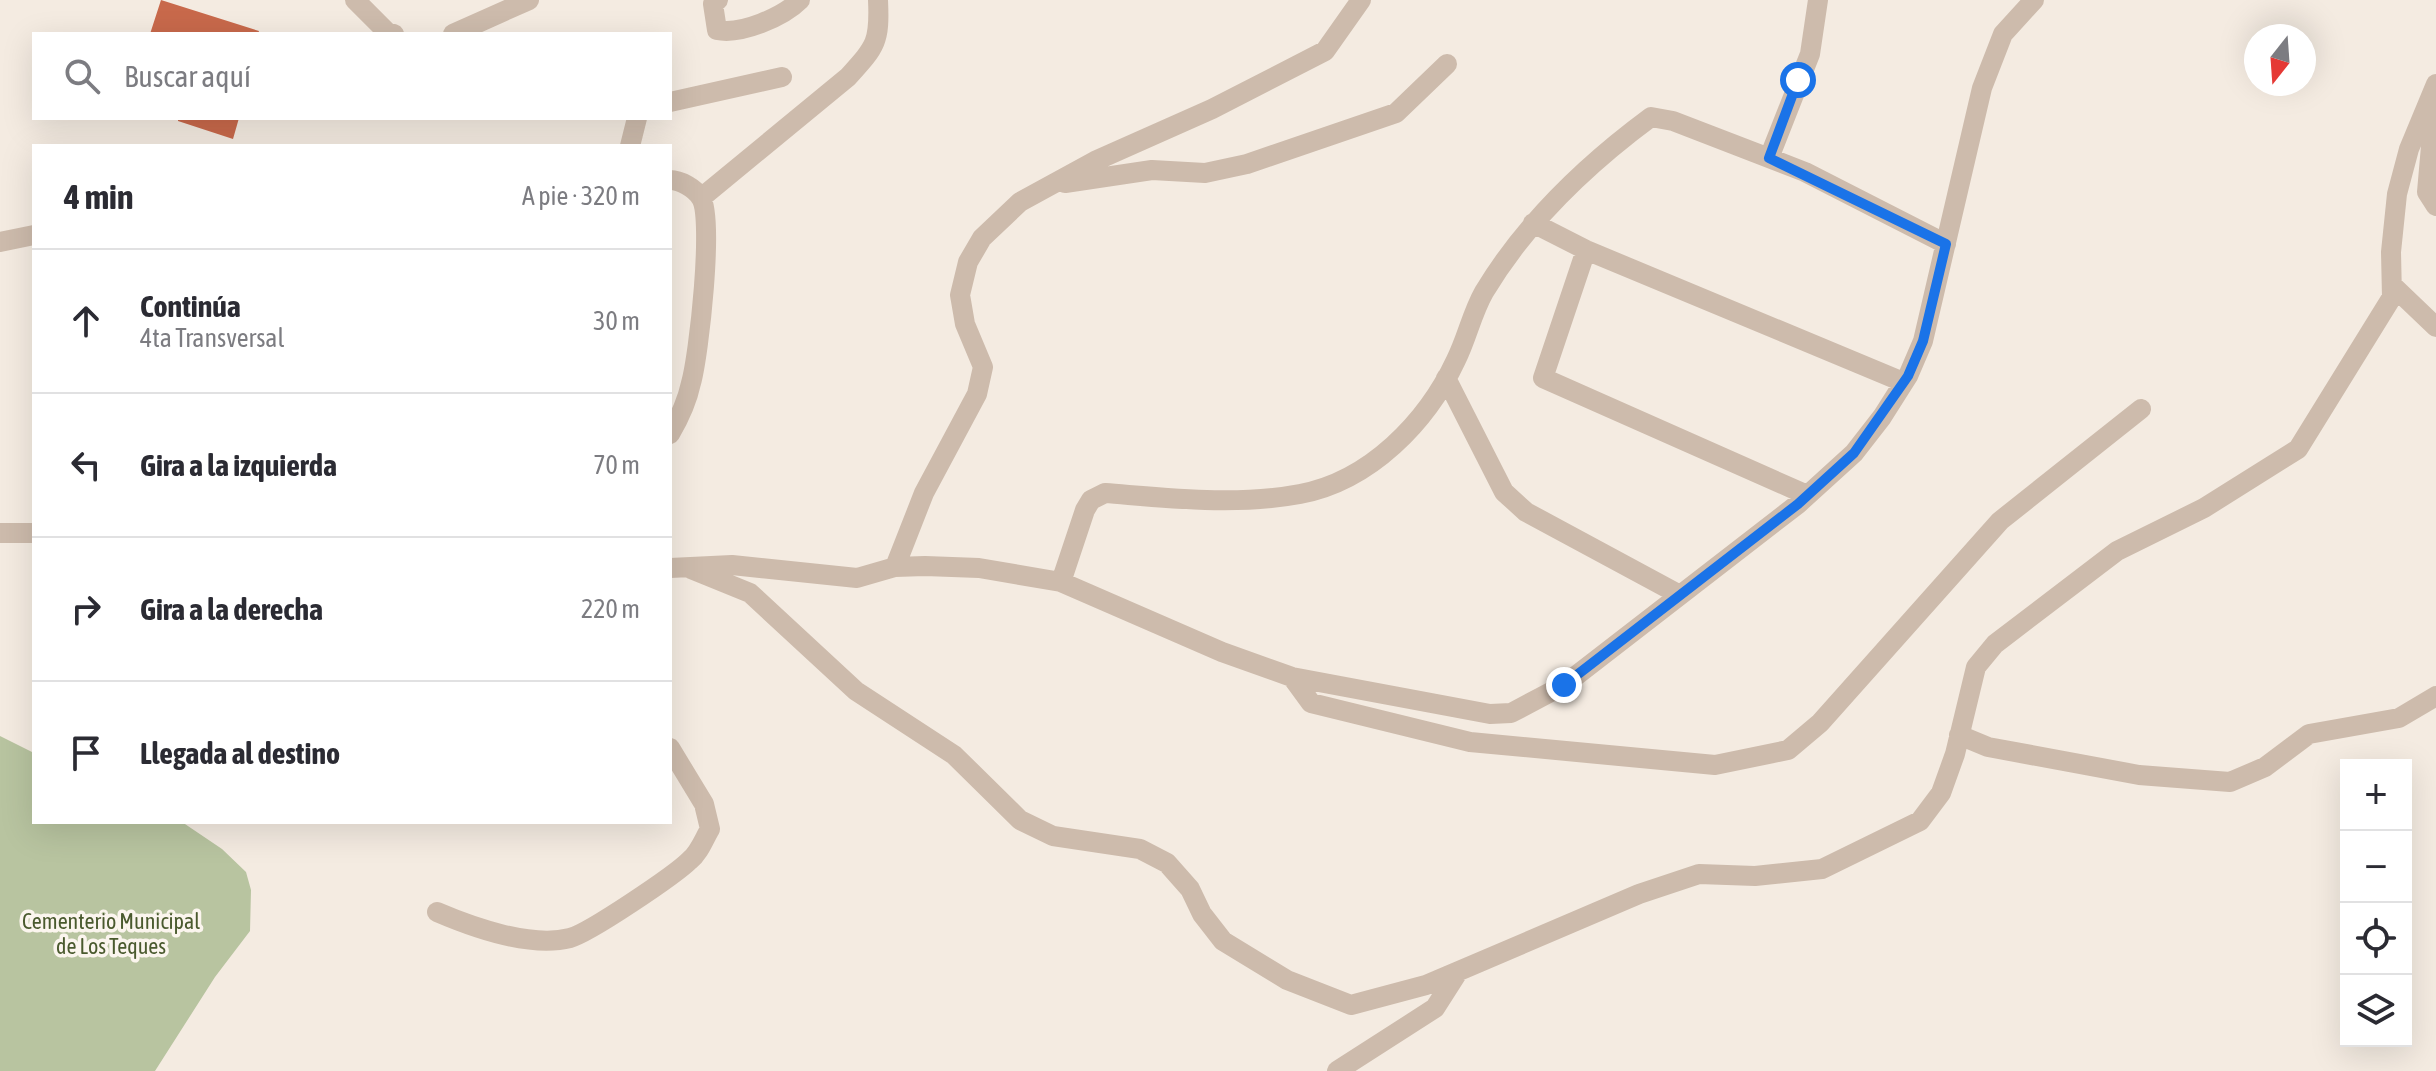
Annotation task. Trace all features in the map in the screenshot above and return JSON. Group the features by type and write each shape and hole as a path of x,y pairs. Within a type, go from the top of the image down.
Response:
{"street":[{"path":"355,0 387,32"},
{"path":"457,32 529,0"},
{"path":"718,0 713,4 713,18 717,30 725,32 769,19 800,0"},
{"path":"701,198 848,77 869,53 879,34 878,0"},
{"path":"895,567 924,493 977,394 983,367 965,324 960,295 968,262 982,238 1020,202 1325,51 1361,0"},
{"path":"1769,158 1810,54 1818,0"},
{"path":"672,568 732,565 857,578 895,567 979,568 1061,582 1222,652 1292,677 1490,714 1511,713 1564,685 1807,495 1854,453 1903,382 1923,341 1982,88 2003,34 2034,0"},
{"path":"1052,185 1152,170 1205,173 1247,164 1396,113 1447,64"},
{"path":"672,102 782,77"},
{"path":"691,569 750,593 856,691 954,755 1020,820 1053,836 1140,849 1167,863 1190,889 1202,914 1223,941 1287,980 1351,1005 1426,985 1639,894 1699,874 1755,876 1822,869 1920,821 1941,793 1976,667 1995,644 2117,551 2204,508 2298,449 2392,297 2391,252 2397,194 2409,149 2436,84 2427,192 2436,206"},
{"path":"1061,582 1091,500 1105,493 1221,501 1301,494 1344,479 1380,458 1413,426 1446,378 1483,294 1533,223 1614,144 1651,117 1673,121 1769,158 1946,244"},
{"path":"630,144 636,120"},
{"path":"672,180 680,180 701,198 707,220 698,349 683,412 672,431"},
{"path":"1533,223 1586,250 1903,382"},
{"path":"0,242 32,235"},
{"path":"1586,250 1543,378 1807,495"},
{"path":"2392,285 2436,327"},
{"path":"1446,378 1504,492 1526,512 1680,595"},
{"path":"1292,677 1311,703 1470,742 1715,765 1788,750 1820,723 2000,521 2141,409"},
{"path":"0,533 32,533"},
{"path":"1959,735 1988,747 2139,775 2230,782 2265,767 2309,734 2399,718 2436,696"},
{"path":"437,912 474,928 519,938 571,938 664,881 693,858 710,829 704,804 672,751"},
{"path":"1337,1071 1435,1008 1458,972"}],"green space":[{"name":"Cementerio Municipal de Los Teques","path":"0,736 32,752 32,824 185,824 222,849 246,872 251,890 250,931 215,977 155,1071 0,1071"}],"building":[{"path":"161,0 259,31 259,32 151,32"},
{"path":"178,120 238,120 233,139"}],"route":[{"path":"1564,685 1798,504 1854,453 1908,376 1923,341 1946,244 1805,172 1769,158 1798,80"}]}
